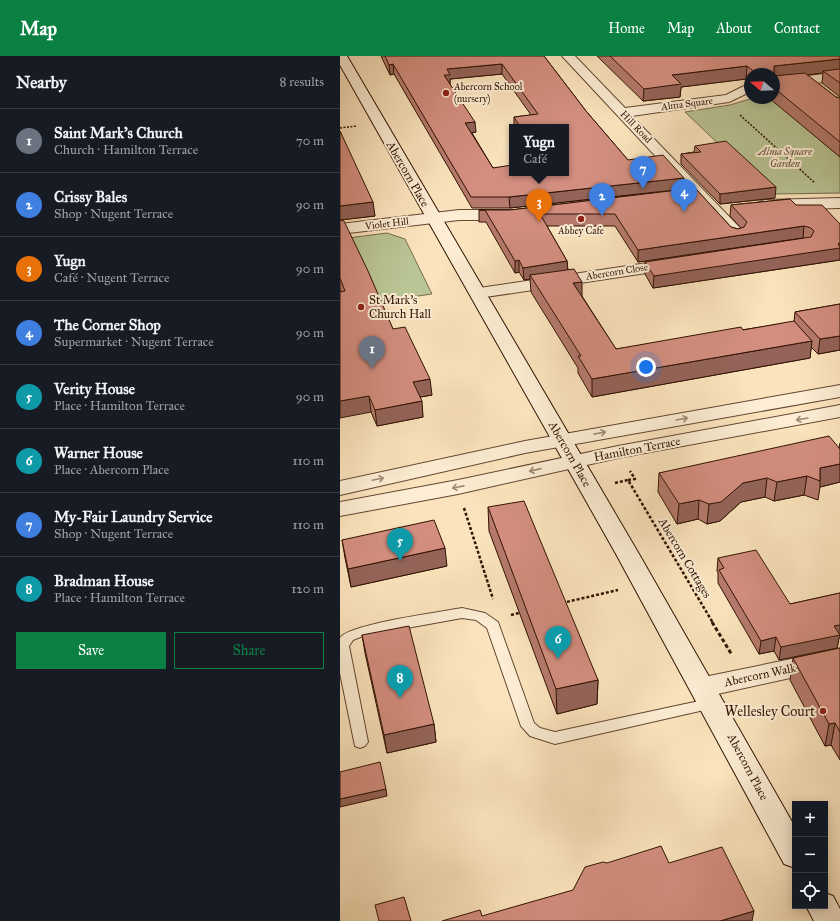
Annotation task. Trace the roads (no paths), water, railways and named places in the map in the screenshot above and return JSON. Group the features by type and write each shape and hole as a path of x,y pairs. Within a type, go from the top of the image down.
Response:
{"street":[{"name":"Abercorn Place","path":"341,56 479,293 573,461 709,695 792,849"},
{"name":"Hill Road","path":"568,56 700,193 737,234"},
{"path":"780,83 840,76"},
{"path":"807,80 824,93"},
{"name":"Alma Square","path":"622,112 729,98 744,90"},
{"path":"676,196 700,193"},
{"path":"717,211 778,204 840,203"},
{"name":"Violet Hill","path":"340,230 460,215 496,216 526,213"},
{"name":"Abercorn Close","path":"479,293 688,262"},
{"name":"Hamilton Terrace","path":"340,488 561,440 840,391"},
{"name":"Hamilton Terrace","path":"340,509 458,487 573,461 840,412"},
{"name":"Abercorn Walk","path":"709,695 746,678 840,658"},
{"path":"824,909 830,921"}],"lane":[{"path":"360,742 342,646 348,637 361,632 462,613 480,616 493,625 528,726 535,732 555,738 709,695"}],"place":[{"name":"Abercorn School (nursery)","path":"446,93"},
{"name":"My-Fair Laundry Service","path":"643,189"},
{"name":"The Corner Shop","path":"684,212"},
{"name":"Crissy Bales","path":"602,216"},
{"name":"Abbey Cafe","path":"581,219"},
{"name":"Yugn","path":"539,222"},
{"name":"St Mark's Church Hall","path":"361,307"},
{"name":"Saint Mark's Church","path":"372,369"},
{"name":"Verity House","path":"400,561"},
{"name":"Warner House","path":"558,659"},
{"name":"Bradman House","path":"400,698"},
{"name":"Wellesley Court","path":"823,711"}],"park label":[{"name":"Alma Square Garden","path":"785,158"}]}
